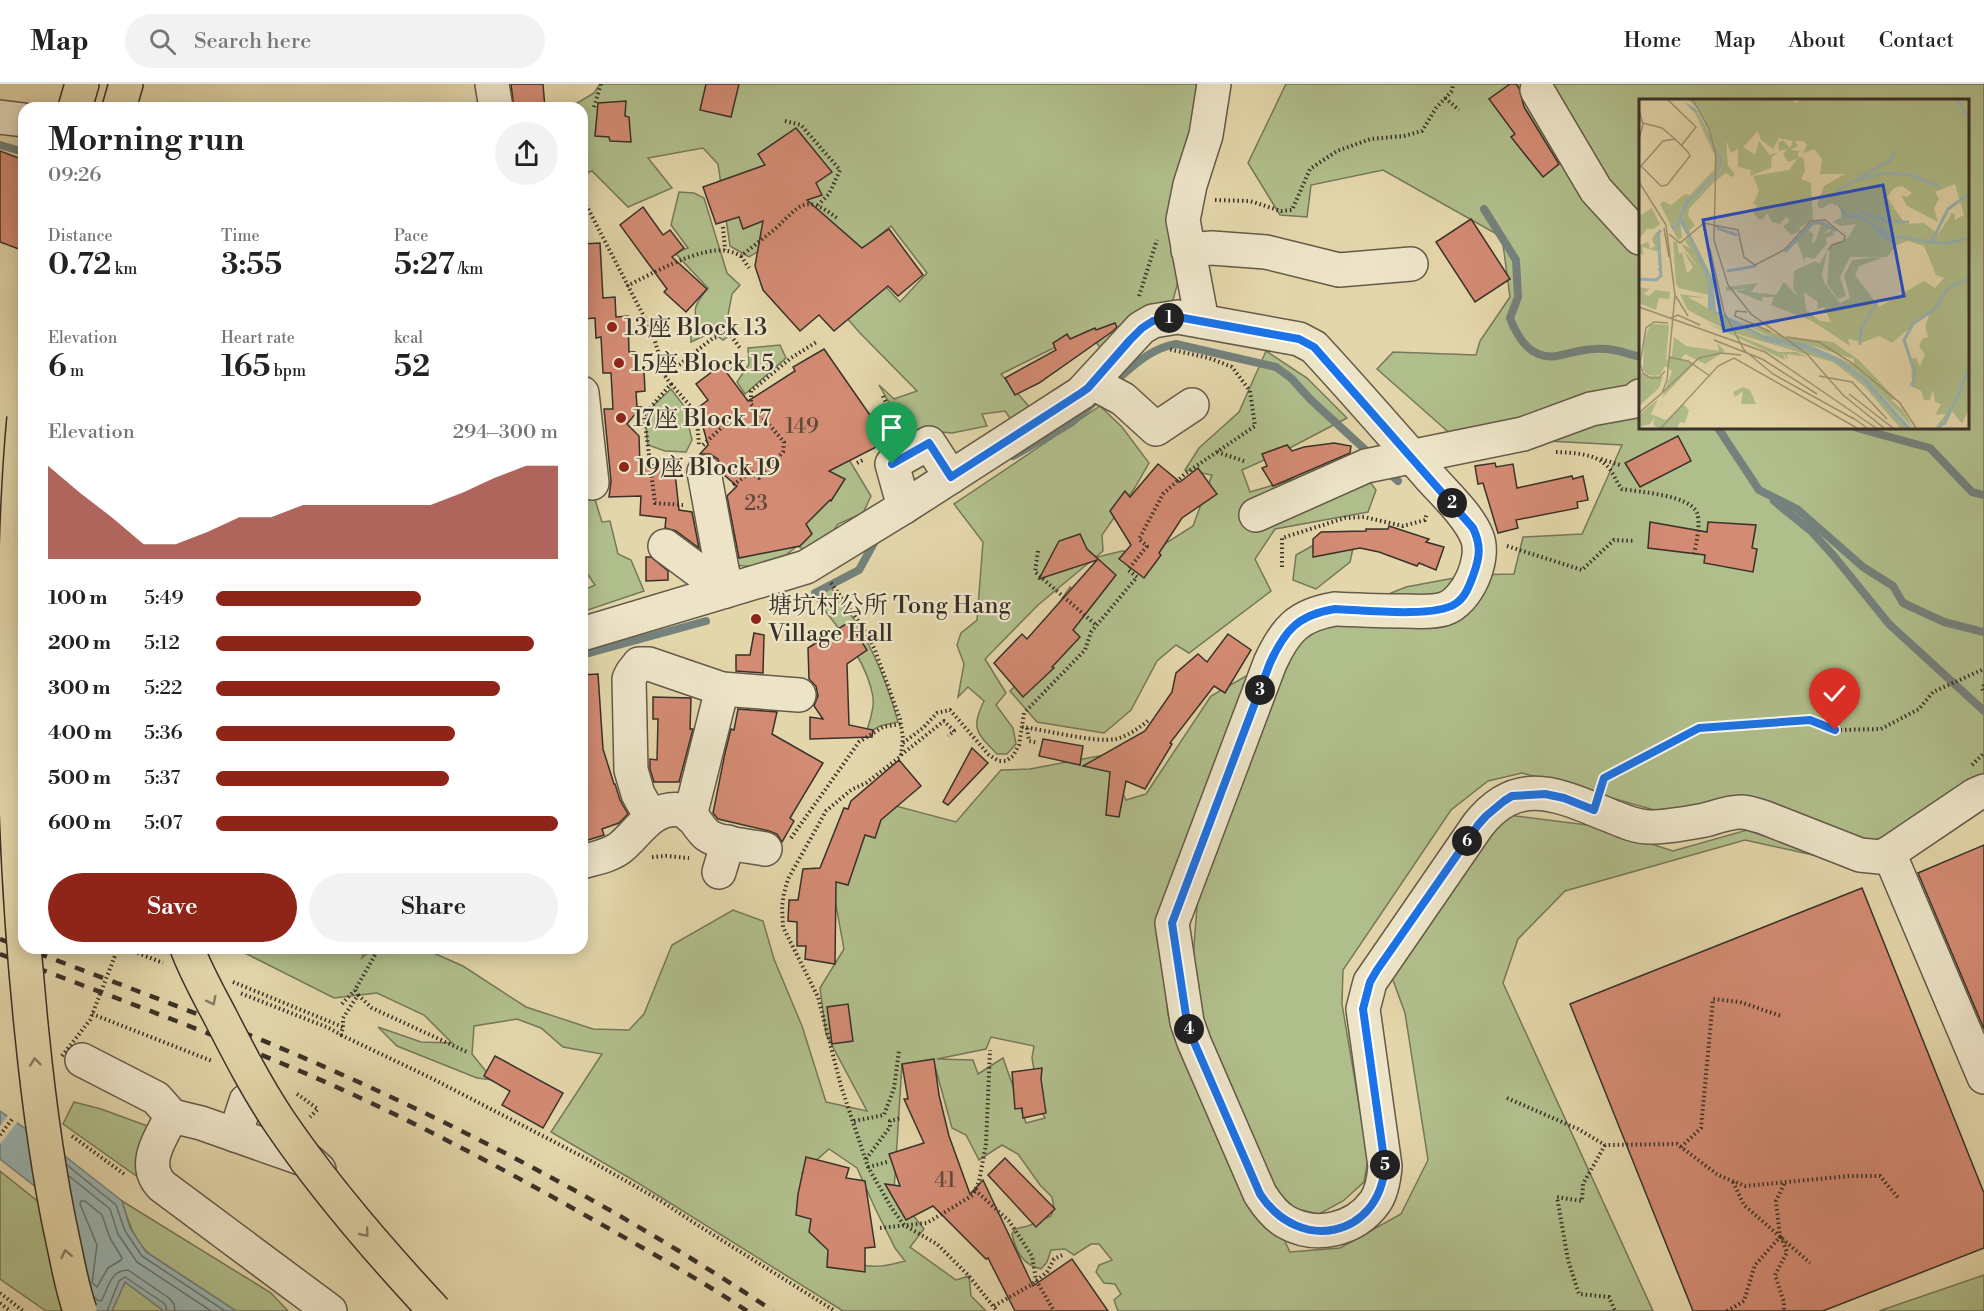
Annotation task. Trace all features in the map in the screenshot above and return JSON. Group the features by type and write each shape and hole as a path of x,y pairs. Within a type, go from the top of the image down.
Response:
{"highway":[{"path":"77,102 82,84"},
{"path":"121,102 126,84"},
{"path":"18,492 14,657 15,807 18,858"},
{"path":"24,954 39,1102 52,1191 80,1311"},
{"path":"189,954 241,1057 279,1120 325,1184 382,1255 435,1311"}],"street":[{"path":"473,84 475,102"},
{"path":"492,84 495,102"},
{"path":"1202,321 1183,220 1190,185 1206,135 1214,84"},
{"path":"1537,90 1596,190 1639,236"},
{"path":"0,117 18,119"},
{"path":"1188,250 1212,248 1266,252 1339,270 1411,264"},
{"path":"588,632 640,616 725,584 806,567 1081,393 1130,340 1153,321 1178,317 1307,342 1435,483 1487,536 1479,540 1477,562 1464,595 1455,604 1443,610 1426,612 1335,609 1321,611 1298,621 1287,631 1270,663 1174,917 1172,932 1187,1022 1194,1042 1260,1194 1278,1216 1303,1229 1323,1231 1342,1227 1367,1211 1378,1196 1382,1187 1385,1166 1363,1009 1365,997 1377,970 1478,825 1504,801 1512,796 1545,794 1564,798 1629,823 1648,827 1704,820 1734,813 1749,813 1860,855 1880,856 1889,853 1984,791"},
{"path":"1093,382 1123,399 1156,429 1192,405"},
{"path":"1256,515 1366,466 1523,434 1591,409 1635,401 1639,398"},
{"path":"588,447 592,483"},
{"path":"702,460 725,584"},
{"path":"665,546 704,575 725,584"},
{"path":"640,616 653,665"},
{"path":"651,817 638,794 631,770 629,679 639,664 653,665 722,689 799,695"},
{"path":"690,816 722,689"},
{"path":"588,860 608,855 620,848 651,817 661,811 683,810 716,840 723,859 773,862"},
{"path":"1889,853 1984,1077"},
{"path":"72,1058 156,1098 172,1116 201,1123 309,1161 346,1192"},
{"path":"236,1135 246,1101"},
{"path":"172,1116 154,1151 151,1169 154,1178 330,1311"}],"path":[{"path":"594,106 601,84"},
{"path":"1187,199 1250,201 1281,211 1292,210 1310,169 1337,152 1371,139 1404,136 1422,131 1436,108 1452,91 1454,84"},
{"path":"1445,98 1459,110"},
{"path":"785,121 801,125 840,170 829,194 818,205"},
{"path":"741,256 800,205 818,205 837,218"},
{"path":"588,209 653,334 665,376 692,408 697,422 702,460"},
{"path":"723,227 725,250"},
{"path":"627,286 680,260 711,251 725,250 741,256 749,267"},
{"path":"665,376 713,338 729,333 740,348"},
{"path":"671,384 644,415 655,503 710,506 752,472 759,478 783,452 784,442 752,404 751,392 791,358 818,341"},
{"path":"903,743 923,728 937,712 950,710 989,755 999,761 1006,761 1013,756 1024,727 1024,713 1085,650 1091,632 1137,577 1128,570 1147,546 1139,538 1163,494 1186,473 1255,426 1250,391 1232,367 1209,358 1174,350"},
{"path":"883,396 901,436"},
{"path":"1217,452 1244,461"},
{"path":"1594,457 1620,465"},
{"path":"1608,466 1622,489 1682,500 1692,506 1697,513 1698,525 1694,555"},
{"path":"1282,567 1282,538 1346,518 1364,517 1403,526 1425,520 1435,483"},
{"path":"1487,536 1582,570 1614,540 1635,541"},
{"path":"1038,551 1035,572 1096,625"},
{"path":"834,589 866,632 875,650 901,724 903,743 900,756"},
{"path":"849,617 853,614"},
{"path":"1594,810 1604,778 1699,728 1810,720 1835,730 1881,729 1919,709 1933,692 1984,669"},
{"path":"1984,685 1982,688 1984,693"},
{"path":"1024,727 1097,739 1116,739 1136,730 1149,720"},
{"path":"948,736 954,731 944,721 866,783 851,790 826,811 788,879 784,893 783,927 818,997 841,1086 865,1160 891,1207 904,1225 936,1244 969,1276 996,1309 1036,1281 1047,1272 1054,1259 1062,1255"},
{"path":"788,879 773,862 859,742 883,727 901,724"},
{"path":"1024,727 1029,741 1038,743"},
{"path":"648,858 666,856 723,859"},
{"path":"72,1058 90,1020 116,954"},
{"path":"342,1004 355,990 376,954"},
{"path":"228,980 343,1027"},
{"path":"355,990 372,1008 467,1052"},
{"path":"340,1035 343,1018 358,995"},
{"path":"1681,1148 1701,1128 1713,999 1740,1002 1781,1016"},
{"path":"92,1014 222,1065"},
{"path":"329,1028 591,1161 661,1201 835,1311"},
{"path":"880,1228 927,1224 973,1195 981,1173 986,1144 990,1050"},
{"path":"854,1121 884,1115 894,1088 899,1051"},
{"path":"287,1090 298,1094"},
{"path":"1507,1098 1578,1129 1605,1145 1677,1144 1718,1175 1745,1186 1849,1176 1880,1176 1899,1199"},
{"path":"0,1135 19,1110"},
{"path":"865,1160 890,1127 890,1121 901,1118"},
{"path":"1605,1145 1583,1184 1582,1201 1557,1197 1568,1260 1579,1294 1609,1297 1615,1311"},
{"path":"868,1167 886,1162"},
{"path":"1733,1181 1744,1205 1810,1263"},
{"path":"1784,1311 1784,1302 1775,1275 1787,1252 1780,1237 1776,1201 1785,1182"},
{"path":"975,1190 1009,1221 1032,1256 1036,1281 1054,1311"},
{"path":"1727,1311 1744,1301 1755,1265 1780,1237"},
{"path":"0,1293 23,1311"},
{"path":"0,1303 10,1311"}],"green space":[{"path":"600,84 1197,84 1205,91 1181,271 1171,307 1104,353 1088,331 1001,374 1032,410 1021,419 1010,418 1005,411 982,414 987,426 952,433 911,429 900,422 879,385 894,399 917,391 846,317 868,279 887,288 900,302 927,273 891,226 814,287 780,238 749,257 730,246 718,164 703,148 648,158 672,188 628,207 592,171 588,173 588,102 579,102 594,93"},
{"path":"1286,84 1984,84 1984,776 1878,852 1665,813 1522,773 1488,781 1451,810 1343,970 1342,1004 1368,1158 1364,1182 1343,1201 1319,1214 1276,1204 1189,1015 1198,892 1212,840 1304,628 1406,587 1470,575 1514,574 1523,537 1582,534 1622,445 1453,436 1377,369 1393,352 1476,355 1480,341 1510,297 1502,237 1383,170 1311,185 1307,217 1280,215 1248,163"},
{"path":"679,192 694,193 704,198 727,273 740,285 732,294 728,315 734,332 723,340 712,332 691,342 691,331 697,326 696,306 708,288 675,253 688,248 671,225"},
{"path":"780,345 786,358 745,394 737,382 749,364 748,348"},
{"path":"1266,351 1307,378 1347,418 1242,470 1250,492 1355,461 1376,490 1368,512 1275,529 1255,559 1271,591 1189,653 1176,645 1157,661 1131,710 1104,733 1037,722 1010,691 1071,636 1059,603 1070,587 1092,602 1097,557 1122,551 1152,552 1193,526 1212,475 1185,470 1199,448 1239,412"},
{"path":"671,389 684,406 692,440 686,452 665,451 648,445 646,425 649,412"},
{"path":"1100,406 1122,427 1149,463 1102,535 1103,551 1038,605 985,659 1006,693 996,705 1013,728 1016,744 1007,754 997,754 978,730 977,718 984,701 968,687 958,697 964,664 957,645 961,633 977,620 983,542 954,504"},
{"path":"845,453 871,496 863,513 838,524 827,541 810,552 797,546 780,560 763,567 730,565 731,533 757,533"},
{"path":"588,490 592,490 602,522 610,521 618,554 631,560 644,591 588,610 588,588 595,585 588,575"},
{"path":"1326,538 1355,539 1350,562 1316,589 1293,580 1296,555"},
{"path":"831,588 854,619 872,651 898,722 880,726 866,734 873,706 870,683 858,657 816,599"},
{"path":"1262,667 1158,917 1168,1015 1246,1201 1276,1223 1290,1252 1340,1248 1401,1214 1428,1160 1405,1013 1390,972 1460,864 1508,815 1595,826 1673,851 1747,830 1831,859 1745,840 1565,891 1518,939 1503,983 1653,1311 1118,1311 1114,1300 1121,1294 1115,1284 1104,1283 1096,1272 1099,1265 1112,1260 1099,1244 1091,1244 1074,1255 1065,1249 1051,1250 1047,1262 1041,1269 1029,1264 1021,1257 1012,1234 1015,1229 1051,1216 1054,1208 1052,1197 1040,1185 1018,1154 1002,1145 979,1160 966,1135 952,1128 933,1059 902,1064 894,1191 924,1229 910,1247 956,1280 969,1276 971,1296 986,1311 843,1311 638,1183 551,1132 602,1054 563,1047 541,1028 517,1019 474,1026 472,1054 493,1080 477,1078 397,1046 378,1027 421,1042 452,1043 424,1015 377,993 334,998 247,954 363,954 362,958 366,954 436,954 463,966 526,1007 593,1029 629,1030 644,1014 672,945 733,910 763,921 774,959 802,1026 826,1102 867,1111 826,1034 820,988 844,949 829,867 881,802 956,822 1001,770 1030,769 1104,755 1126,800 1146,794 1211,696","holes":["991,1037 1034,1046 1032,1058 1041,1111 1045,1118 1026,1123 1003,1058 978,1074 973,1060 937,1059 986,1049","829,1149 857,1168 895,1248 905,1261 870,1266 859,1264 852,1259 828,1223 802,1173"]},
{"path":"74,1102 153,1128 142,1180 63,1124"},
{"path":"0,1171 60,1219 91,1311 46,1311 0,1279"},
{"path":"122,1201 271,1293 288,1311 236,1311 151,1255 136,1238"},
{"path":"1984,1275 1984,1311 1879,1311"},
{"path":"125,1282 164,1311 112,1311"}],"water":[{"path":"0,1111 61,1153 122,1201 130,1228 146,1252 236,1311 164,1311 125,1282 112,1311 91,1311 55,1202 0,1159"}],"pier":[{"path":"9,1114 19,1120 0,1144 0,1126"}],"building":[{"path":"511,84 543,84 544,102 513,102"},
{"path":"706,84 739,84 731,117 700,110"},
{"path":"1510,84 1516,84 1519,88 1524,107 1559,164 1543,177 1511,137 1515,134 1489,99"},
{"path":"626,101 625,116 629,117 631,142 610,141 609,137 595,136 598,103"},
{"path":"796,128 832,172 816,183 822,195 807,200 862,248 889,229 923,275 898,296 888,286 834,331 819,315 800,331 763,290 755,266 763,221 743,229 739,217 716,224 703,187 765,165 758,154"},
{"path":"0,151 18,158 18,249 0,242"},
{"path":"643,207 663,235 670,230 684,248 672,257 707,289 686,312 664,292 667,289 620,225"},
{"path":"1471,219 1510,279 1475,302 1436,242"},
{"path":"600,243 603,298 615,297 616,317 628,316 629,352 635,352 636,372 644,371 645,391 636,392 637,407 641,407 627,424 639,436 640,466 674,463 679,510 692,512 699,548 676,531 665,528 666,518 640,515 641,496 609,497 611,481 604,409 613,409 611,373 603,373 601,337 596,338 595,318 588,319 588,244"},
{"path":"1115,323 1117,327 1113,331 1039,383 1015,395 1005,378 1056,350 1053,343 1067,334 1070,339 1095,328 1096,330"},
{"path":"824,349 888,441 829,471 845,479 831,501 806,524 812,534 800,546 739,558 727,496 737,486 724,475 718,459 710,454 700,454 708,445 703,427 708,422 699,407 708,400 696,384 721,365 748,401 795,371 793,367"},
{"path":"1678,436 1691,461 1640,487 1625,463"},
{"path":"1334,443 1351,446 1350,453 1273,486 1262,468 1267,466 1262,454 1287,445 1292,451"},
{"path":"1495,463 1496,467 1513,464 1517,488 1572,476 1573,479 1583,476 1588,500 1577,502 1578,508 1516,520 1518,528 1498,533 1483,483 1478,484 1475,466"},
{"path":"1158,464 1180,482 1198,468 1217,494 1182,518 1159,553 1161,555 1144,578 1119,559 1131,545 1110,511 1125,491 1130,497"},
{"path":"1650,522 1707,532 1708,522 1756,525 1752,548 1757,549 1753,572 1704,563 1705,555 1648,548"},
{"path":"1389,526 1429,539 1426,542 1444,547 1436,570 1419,563 1417,566 1379,552 1360,548 1313,557 1313,539 1321,532 1366,531 1366,529 1388,529"},
{"path":"1080,534 1087,549 1116,575 1073,630 1080,637 1052,667 1054,668 1023,697 994,663 1022,634 1027,639 1097,560 1039,579 1059,541"},
{"path":"646,557 651,557 668,571 668,580 646,581"},
{"path":"849,622 867,650 847,664 849,725 873,730 872,737 810,739 810,717 823,719 814,706 818,696 816,686 809,679 808,648"},
{"path":"754,633 764,635 763,673 736,671 736,655 750,655"},
{"path":"1228,634 1251,650 1225,693 1214,686 1170,743 1172,744 1145,789 1126,781 1119,817 1106,815 1110,772 1083,766 1145,731 1172,692 1176,673 1198,654 1207,662"},
{"path":"598,674 603,749 620,800 628,814 619,823 602,829 604,835 588,840 588,675"},
{"path":"653,697 691,698 690,729 693,729 679,782 654,782 650,769 650,759 657,760 658,719 653,719"},
{"path":"738,709 777,712 772,734 823,763 790,818 794,821 782,842 777,834 718,819 713,813 725,753 731,729 734,730"},
{"path":"1043,739 1083,746 1080,765 1039,756"},
{"path":"972,748 988,763 948,805 943,802"},
{"path":"899,760 921,786 881,820 875,838 865,835 848,885 836,882 835,964 805,959 806,946 797,946 797,922 788,921 789,900 798,900 803,869 820,868 844,808 848,809 851,801"},
{"path":"1984,845 1984,1029 1918,873"},
{"path":"1862,888 1984,1193 1984,1248 1823,1311 1693,1311 1570,1004"},
{"path":"848,1004 853,1041 832,1044 827,1007"},
{"path":"495,1056 563,1093 543,1128 502,1105 510,1091 484,1076"},
{"path":"934,1059 939,1095 949,1136 970,1194 983,1180 1033,1286 1072,1259 1108,1311 1015,1311 988,1258 986,1259 933,1206 906,1220 885,1184 900,1186 889,1154 924,1143 904,1099 908,1099 902,1064"},
{"path":"1042,1068 1041,1079 1046,1113 1023,1118 1022,1108 1015,1109 1012,1072"},
{"path":"806,1157 849,1168 846,1178 865,1181 875,1247 865,1248 865,1272 827,1267 828,1250 809,1232 811,1219 796,1215"},
{"path":"1005,1158 1055,1209 1036,1227 988,1175"}],"waterway":[{"path":"0,145 18,150"},
{"path":"1484,209 1516,260 1518,297 1510,318 1517,333 1527,346 1540,355 1548,356 1601,349 1639,357"},
{"path":"1112,384 1149,354 1176,344 1276,367 1291,378 1311,400 1371,455"},
{"path":"1013,456 1071,423 1093,403"},
{"path":"1719,429 1759,490 1797,509 1863,567 1893,586 1903,603 1944,622 1984,632"},
{"path":"1861,429 1930,448 1972,492 1984,495"},
{"path":"1386,470 1398,481"},
{"path":"1774,501 1812,532 1889,624 1984,711"},
{"path":"815,593 859,570 878,539"},
{"path":"588,653 706,621"}],"railway":[{"path":"0,939 18,946"},
{"path":"0,954 225,1040 377,1106 563,1202 747,1311"},
{"path":"40,954 260,1039 400,1101 564,1184 670,1246 773,1311"}],"place":[{"name":"13座 Block 13","path":"612,327"},
{"name":"15座 Block 15","path":"619,363"},
{"name":"17座 Block 17","path":"621,418"},
{"name":"19座 Block 19","path":"624,467"},
{"name":"塘坑村公所 Tong Hang Village Hall","path":"756,619"}],"route":[{"path":"892,464 929,443 951,477 1088,388 1142,328 1153,321 1178,317 1299,339 1314,347 1473,528 1479,540 1477,562 1470,584 1455,604 1443,610 1426,612 1335,609 1321,611 1298,621 1287,631 1270,663 1172,923 1187,1022 1194,1042 1260,1194 1272,1210 1285,1221 1303,1229 1333,1230 1351,1223 1374,1203 1382,1187 1385,1166 1363,1009 1365,997 1377,970 1486,816 1512,796 1533,793 1564,798 1594,810 1604,778 1699,728 1810,720 1835,730"}]}
